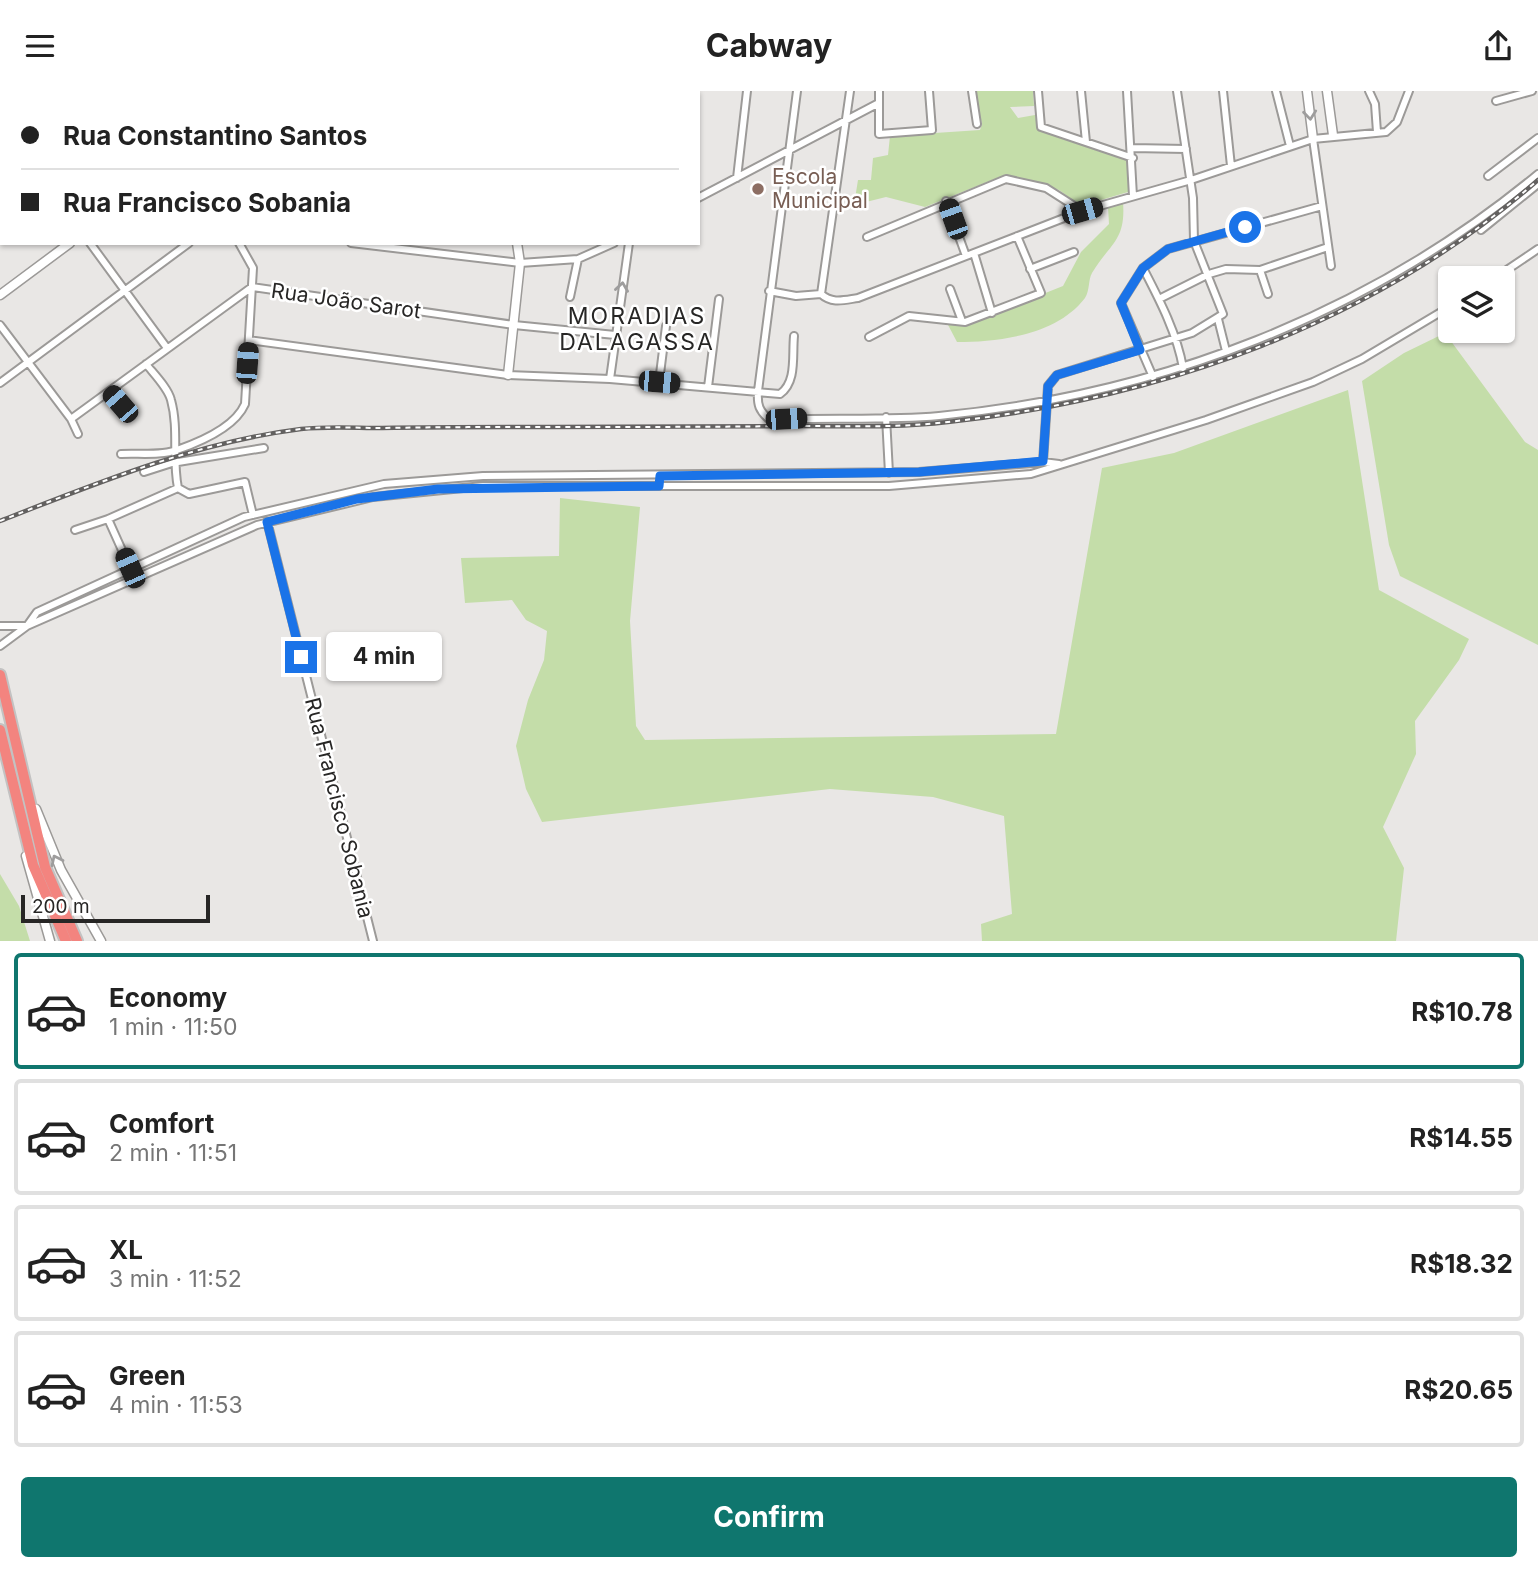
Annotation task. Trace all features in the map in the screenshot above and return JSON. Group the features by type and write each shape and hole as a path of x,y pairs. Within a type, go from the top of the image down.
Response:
{"highway":[{"path":"0,675 47,874 77,941"},
{"path":"0,730 40,884 66,941"}],"main road":[{"path":"1307,91 1313,139"},
{"path":"1328,91 1333,135"},
{"path":"0,295 67,245"},
{"path":"508,375 520,263 517,245"},
{"path":"25,780 54,854 101,941"},
{"path":"18,804 36,901 50,941"}],"street":[{"path":"737,178 747,91"},
{"path":"797,91 769,291 757,403 762,413 770,420 936,416 1048,401 1182,369 1315,317 1398,271 1493,209 1538,174"},
{"path":"821,294 850,91"},
{"path":"879,91 878,134 932,130 929,91"},
{"path":"972,91 977,124"},
{"path":"1038,91 1041,127 1133,158"},
{"path":"1080,91 1086,142"},
{"path":"1127,91 1133,158 1133,196"},
{"path":"1043,461 1048,386 1057,375 1174,339 1218,319 1223,312 1194,241 1191,180 1177,91"},
{"path":"1223,91 1231,166"},
{"path":"1276,91 1290,146"},
{"path":"1369,91 1374,104 1377,132"},
{"path":"769,291 796,296 821,294 827,300 840,301 858,297 1082,211 1191,180 1313,139 1377,132 1394,127 1409,91"},
{"path":"1496,101 1504,95 1532,91"},
{"path":"700,197 877,104"},
{"path":"1488,176 1538,138"},
{"path":"1313,139 1331,265"},
{"path":"1132,148 1186,149"},
{"path":"867,237 946,201 1006,179 1046,188 1082,211"},
{"path":"1481,230 1538,184"},
{"path":"946,201 966,256"},
{"path":"1153,377 1121,303 1143,268 1168,249 1322,206"},
{"path":"869,337 909,316 962,321 992,313 1041,293 1017,236"},
{"path":"91,245 167,348"},
{"path":"0,383 186,245"},
{"path":"121,454 175,451 228,425 237,418 245,404 253,268 240,245"},
{"path":"368,245 520,263 578,259 609,245"},
{"path":"610,379 629,245"},
{"path":"1159,299 1209,274 1226,269 1260,270 1328,247"},
{"path":"1513,266 1538,249"},
{"path":"1030,269 1074,252"},
{"path":"974,253 992,313"},
{"path":"570,297 578,259"},
{"path":"1143,268 1159,299 1182,369"},
{"path":"1260,270 1268,294"},
{"name":"Rua João Sarot","path":"71,419 252,287 514,325 615,335"},
{"path":"950,289 962,321"},
{"path":"708,387 719,299"},
{"path":"0,646 27,627 177,558 267,522 357,499 483,486 927,485 1031,474 1206,420 1312,382 1362,359 1438,314"},
{"path":"1218,319 1226,351"},
{"path":"0,325 71,419 78,434"},
{"path":"659,382 666,326"},
{"path":"249,340 508,375 659,382 780,394 788,388 793,378 791,361 794,336"},
{"path":"146,364 171,400 175,451 173,463 178,488"},
{"path":"110,392 131,416"},
{"path":"886,417 889,473"},
{"path":"144,472 173,463 264,448"},
{"path":"27,627 37,612 173,548 253,515 355,489 419,480 483,476 889,473 1043,461 1063,465"},
{"path":"483,476 483,486"},
{"path":"629,476 629,486"},
{"path":"659,486 660,476"},
{"path":"461,477 461,487"},
{"path":"419,480 421,491"},
{"path":"178,488 189,494 245,482 253,515"},
{"path":"75,530 108,519 178,488"},
{"path":"355,489 357,499"},
{"path":"289,506 291,516"},
{"name":"Rua Francisco Sobania","path":"264,512 373,941"},
{"path":"108,519 130,568"},
{"path":"173,548 177,558"},
{"path":"94,585 97,594"},
{"path":"0,626 27,627"}],"green space":[{"path":"974,91 1033,91 1034,106 1010,107 1018,118 1035,115 1038,128 1129,161 1128,192 1081,206 1059,190 1012,176 1002,176 925,207 886,197 854,205 858,180 871,180 873,158 888,155 890,136 980,130 982,124"},
{"path":"1123,202 1119,234 1092,273 1085,298 1073,311 1026,334 957,342 947,323 968,324 1063,286 1081,252 1109,224 1108,207"},
{"path":"1438,336 1438,343 1452,343 1525,442 1538,450 1538,645 1400,576 1389,545 1362,381 1404,353"},
{"path":"1348,390 1379,590 1469,639 1459,660 1415,721 1416,754 1383,827 1404,868 1396,941 982,941 981,924 1012,914 1004,816 933,797 830,789 542,822 526,789 516,746 528,700 544,660 547,631 526,620 512,600 465,603 461,558 559,556 560,498 640,507 630,621 636,726 645,740 1056,734 1102,468 1174,453"},
{"path":"0,874 19,906 30,941 0,941"}],"railway":[{"path":"0,521 110,479 186,454 262,435 301,429 910,425 1028,411 1108,394 1186,373 1262,346 1336,313 1407,275 1474,230 1538,180"}],"place":[{"name":"Escola Municipal","path":"758,189"}],"district":[{"name":"MORADIAS DALAGASSA","path":"637,329"}],"route":[{"path":"301,657 267,522 357,499 438,489 483,486 659,486 660,476 919,472 1043,461 1048,386 1052,379 1057,375 1140,350 1121,303 1143,268 1168,249 1245,227"}]}
